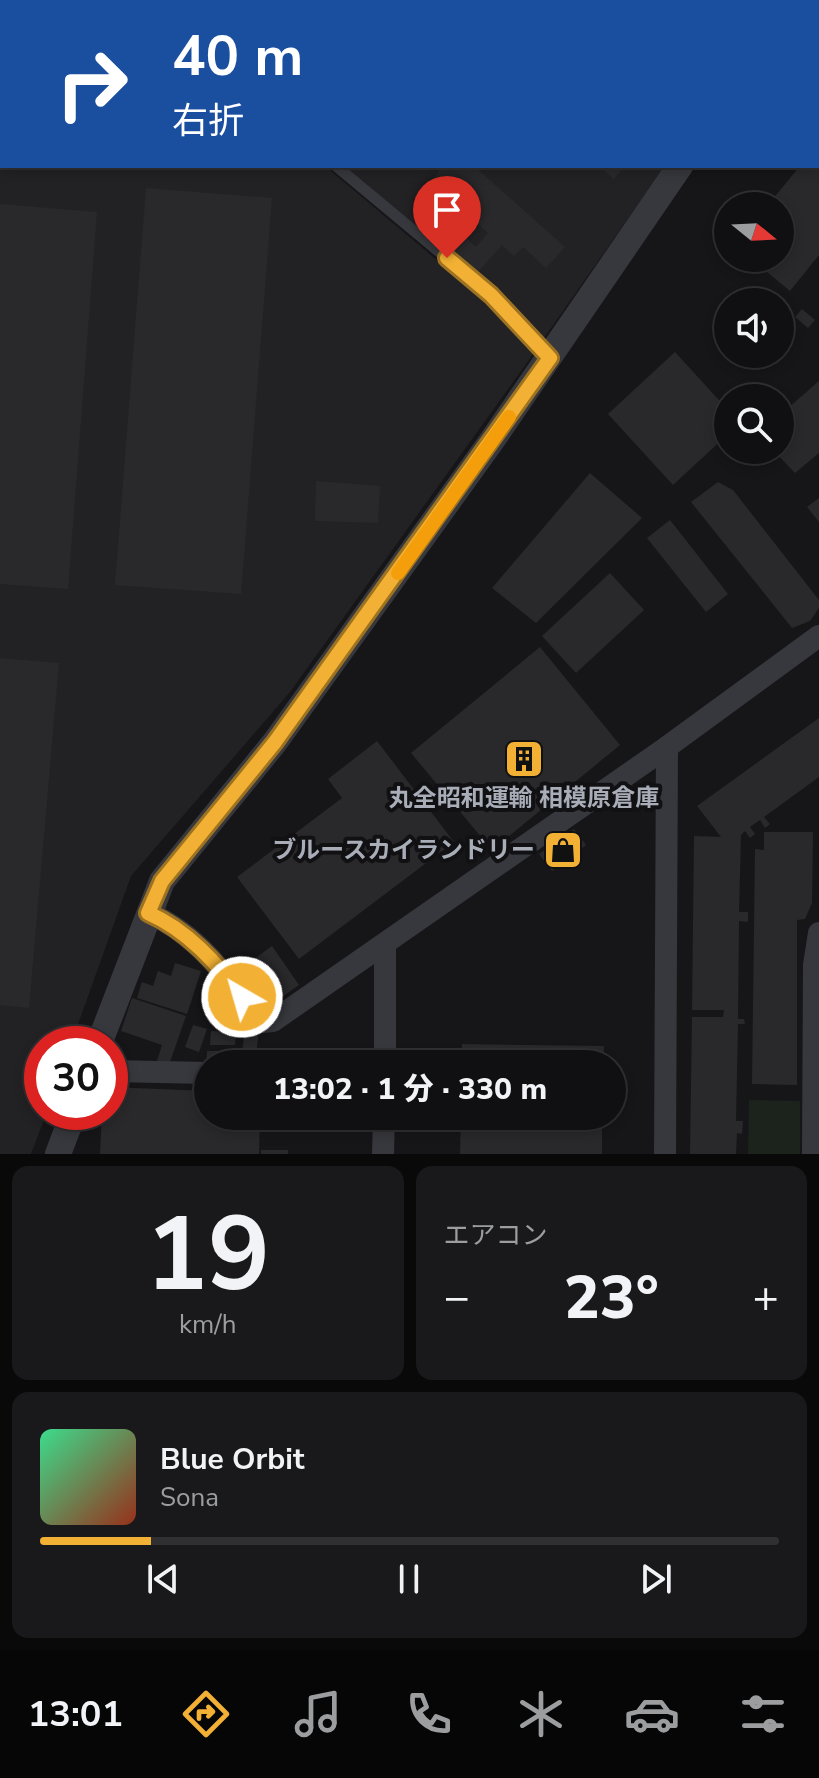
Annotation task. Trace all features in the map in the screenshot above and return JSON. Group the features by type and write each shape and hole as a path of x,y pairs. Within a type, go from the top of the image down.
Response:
{"street":[{"path":"106,1026 162,881 275,742 550,358 679,168"},
{"path":"148,913 171,925 204,951 227,976 256,1017 267,1023 385,945 819,636"},
{"path":"665,1154 667,747"},
{"path":"813,1154 816,1082 814,965 819,933"},
{"path":"385,945 385,1050"},
{"path":"128,1071 194,1073"},
{"path":"58,1154 67,1130"},
{"path":"383,1154 384,1130"}],"lane":[{"path":"338,168 491,295 550,358"}],"shaded area":[{"path":"0,168 327,168 482,298 534,353 290,692 131,876 77,1026 24,1026 24,1130 40,1130 31,1154 0,1154"},
{"path":"346,168 664,168 544,338 536,338"},
{"path":"749,1100 800,1101 800,1154 748,1154"}],"building":[{"path":"437,168 476,168 565,247 546,268 523,247 514,256 502,245 478,272 432,231 444,218 476,247 488,233 431,182 439,172"},
{"path":"600,168 623,168 614,179"},
{"path":"798,168 819,169 819,255 792,288 786,288 767,272 794,272 794,192 779,192"},
{"path":"146,188 272,198 241,594 115,585"},
{"path":"0,204 97,212 68,589 0,584"},
{"path":"802,309 815,320 808,328 795,317"},
{"path":"675,352 714,395 714,447 673,485 608,414"},
{"path":"819,381 819,453 795,473 786,464 794,464 794,403"},
{"path":"590,473 642,518 536,623 492,588"},
{"path":"316,481 380,486 378,523 315,521"},
{"path":"718,482 733,490 819,600 819,608 810,621 792,628 691,502"},
{"path":"819,498 819,522 807,507"},
{"path":"670,520 728,594 706,612 647,538"},
{"path":"610,573 644,610 576,673 542,636"},
{"name":"丸全昭和運輸 相模原倉庫","path":"540,647 620,745 492,850 411,753"},
{"path":"0,658 59,663 29,1008 0,1005"},
{"path":"819,718 819,777 764,817 770,824 765,828 760,820 750,827 755,834 750,838 745,831 741,835 739,912 748,912 748,922 739,921 738,1019 744,1019 745,1024 738,1024 736,1121 743,1121 742,1134 737,1133 736,1154 690,1154 692,1017 723,1017 724,1010 692,1010 694,836 721,837 697,806"},
{"path":"377,741 454,842 299,959 237,877 342,798 328,779"},
{"name":"ブルースカイランドリー","path":"574,829 586,845 552,871 539,854"},
{"path":"764,832 813,832 812,903 805,919 797,920 797,1085 752,1084 755,849 764,850"},
{"path":"272,946 299,985 265,1009 238,971"},
{"path":"175,963 201,971 187,1014 137,998 142,982 153,986 158,971 171,976"},
{"path":"208,994 233,994 233,1008 208,1007"},
{"path":"132,998 186,1016 169,1065 157,1061 162,1045 128,1033 128,1026 123,1026"},
{"path":"211,1011 236,1011 236,1025 211,1024"},
{"path":"193,1025 207,1029 200,1050 185,1047"},
{"path":"245,1028 259,1030 257,1050 242,1050"},
{"path":"211,1031 236,1032 235,1045 210,1045"},
{"path":"462,1044 604,1046 604,1050 462,1050"},
{"path":"128,1088 194,1090 194,1130 260,1130 259,1154 100,1154 101,1130 128,1130"},
{"path":"461,1130 602,1130 602,1154 460,1154"},
{"path":"261,1150 288,1150 288,1154 261,1154"}],"slow traffic":[{"path":"398,573 509,417"}],"place":[{"name":"丸全昭和運輸 相模原倉庫","path":"524,759"},
{"name":"ブルースカイランドリー","path":"563,850"}],"route":[{"path":"242,997 204,951 171,925 148,913 162,881 275,742 550,358 491,295 447,258"}]}
